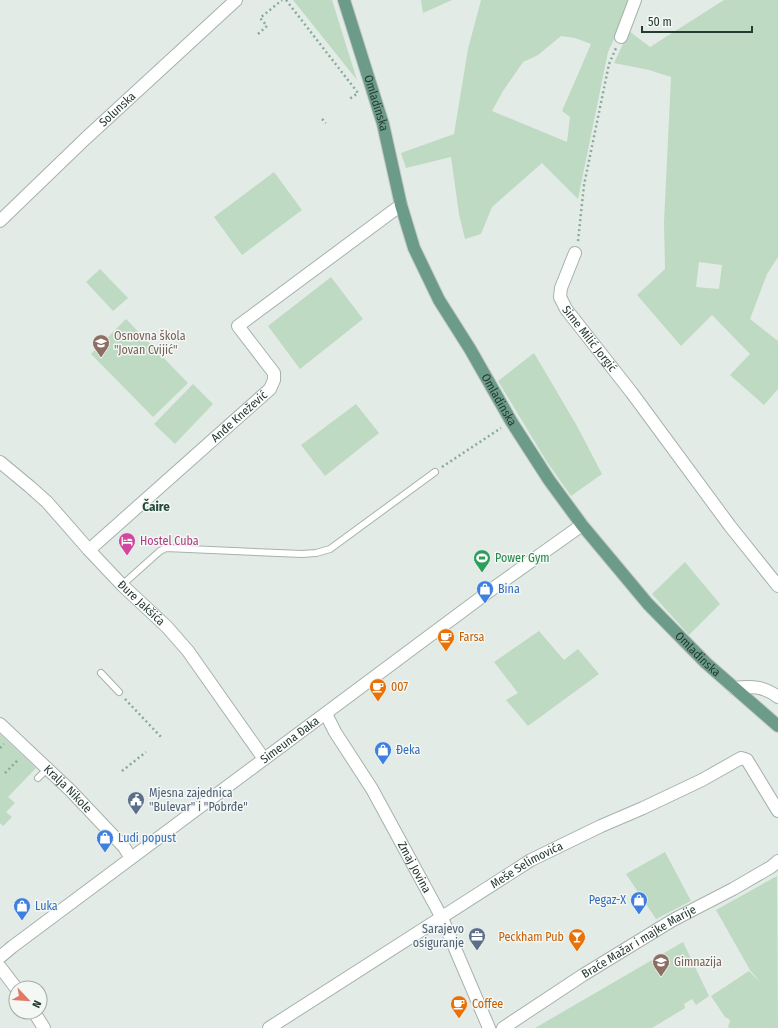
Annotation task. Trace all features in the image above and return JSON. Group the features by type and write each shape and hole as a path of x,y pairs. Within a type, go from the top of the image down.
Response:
{"main road":[{"name":"Omladinska","path":"344,0 383,124 401,205 414,248 439,300 470,349 511,421 549,480 582,525 648,604 706,663 778,726"}],"street":[{"name":"Solunska","path":"0,221 85,139 236,0"},
{"path":"621,37 636,0"},
{"name":"Anđe Knežević","path":"89,550 270,389 274,380 274,373 238,326 401,205"},
{"name":"Sime Milić Jorgić","path":"575,253 561,288 560,297 566,309 632,393 730,526 778,586"},
{"name":"Đure Jakšića","path":"0,462 47,502 122,585 167,627 188,651 264,759"},
{"name":"Simeuna Đaka","path":"0,957 495,587 582,525"},
{"path":"734,688 754,686 766,690 778,697"},
{"name":"Zmaj Jovina","path":"326,714 372,789 442,918 489,1028"},
{"name":"Kralja Nikole","path":"0,724 71,791 124,847 132,858"},
{"name":"Meše Selimovića","path":"269,1028 531,860 600,826 643,808 702,780 741,758 747,760 778,811"},
{"name":"Braće Mažar i majke Marije","path":"503,1028 583,975 673,920 733,889 771,867 778,861"},
{"path":"0,968 10,980"}],"lane":[{"path":"122,585 160,551 166,548 302,554 330,549 435,472"},
{"path":"101,673 119,692"},
{"path":"38,778 47,769"}],"path":[{"path":"258,34 267,26 260,18 282,0"},
{"path":"286,0 358,93 348,100"},
{"path":"575,253 580,236 584,185 609,64 621,37"},
{"path":"322,119 326,123"},
{"path":"435,472 501,428 505,434"},
{"path":"119,692 162,738"},
{"path":"5,773 28,750"},
{"path":"122,771 146,752"}],"green space":[{"path":"293,0 332,0 357,80"},
{"path":"421,0 452,0 423,13"},
{"path":"481,0 628,0 622,22 608,52 578,199 542,163 492,207 481,234 465,239 459,214 451,157 406,168 401,153 454,134 468,49","holes":["561,36 575,38 591,44 562,111 570,117 567,142 492,111 503,91 523,62 538,55"]},
{"path":"724,0 778,0 778,257 767,274 750,319 778,341 778,389 764,405 730,375 750,354 712,315 681,346 637,295 665,269 664,222 671,77 649,70 614,63 629,31 650,47","holes":["699,262 722,265 719,289 696,287"]},
{"path":"274,172 302,210 242,255 214,217"},
{"path":"100,269 128,298 113,311 86,282"},
{"path":"331,277 363,319 300,369 268,326"},
{"path":"126,319 188,383 153,417 91,354"},
{"path":"534,353 577,426 602,474 571,496 547,462 498,381"},
{"path":"193,384 213,404 175,444 154,424"},
{"path":"356,404 379,433 325,476 301,445"},
{"path":"685,562 720,604 689,635 652,594"},
{"path":"539,631 564,660 578,649 599,674 528,726 506,700 518,693 494,662"},
{"path":"0,734 36,768 8,797 15,803 6,812 12,817 3,826 0,823"},
{"path":"665,852 691,901 656,919 626,874"},
{"path":"777,876 778,1028 729,1028 729,1019 725,1017 711,996 749,971 760,982 750,970 716,910"},
{"name":"Gimnazija","path":"683,942 709,996 696,1005 692,999 684,1004 685,1008 652,1028 535,1028"}],"place":[{"name":"Osnovna škola \"Jovan Cvijić\"","path":"101,358"},
{"name":"Hostel Cuba","path":"127,556"},
{"name":"Power Gym","path":"482,573"},
{"name":"Bina","path":"485,604"},
{"name":"Farsa","path":"446,652"},
{"name":"007","path":"378,702"},
{"name":"Đeka","path":"383,765"},
{"name":"Mjesna zajednica \"Bulevar\" i \"Pobrđe\"","path":"136,815"},
{"name":"Ludi popust","path":"105,853"},
{"name":"Pegaz-X","path":"639,915"},
{"name":"Luka","path":"22,921"},
{"name":"Sarajevo osiguranje","path":"477,951"},
{"name":"Peckham Pub","path":"577,952"},
{"name":"Gimnazija","path":"661,977"},
{"name":"Coffee","path":"459,1019"}],"district":[{"name":"Čaire","path":"156,506"}]}
